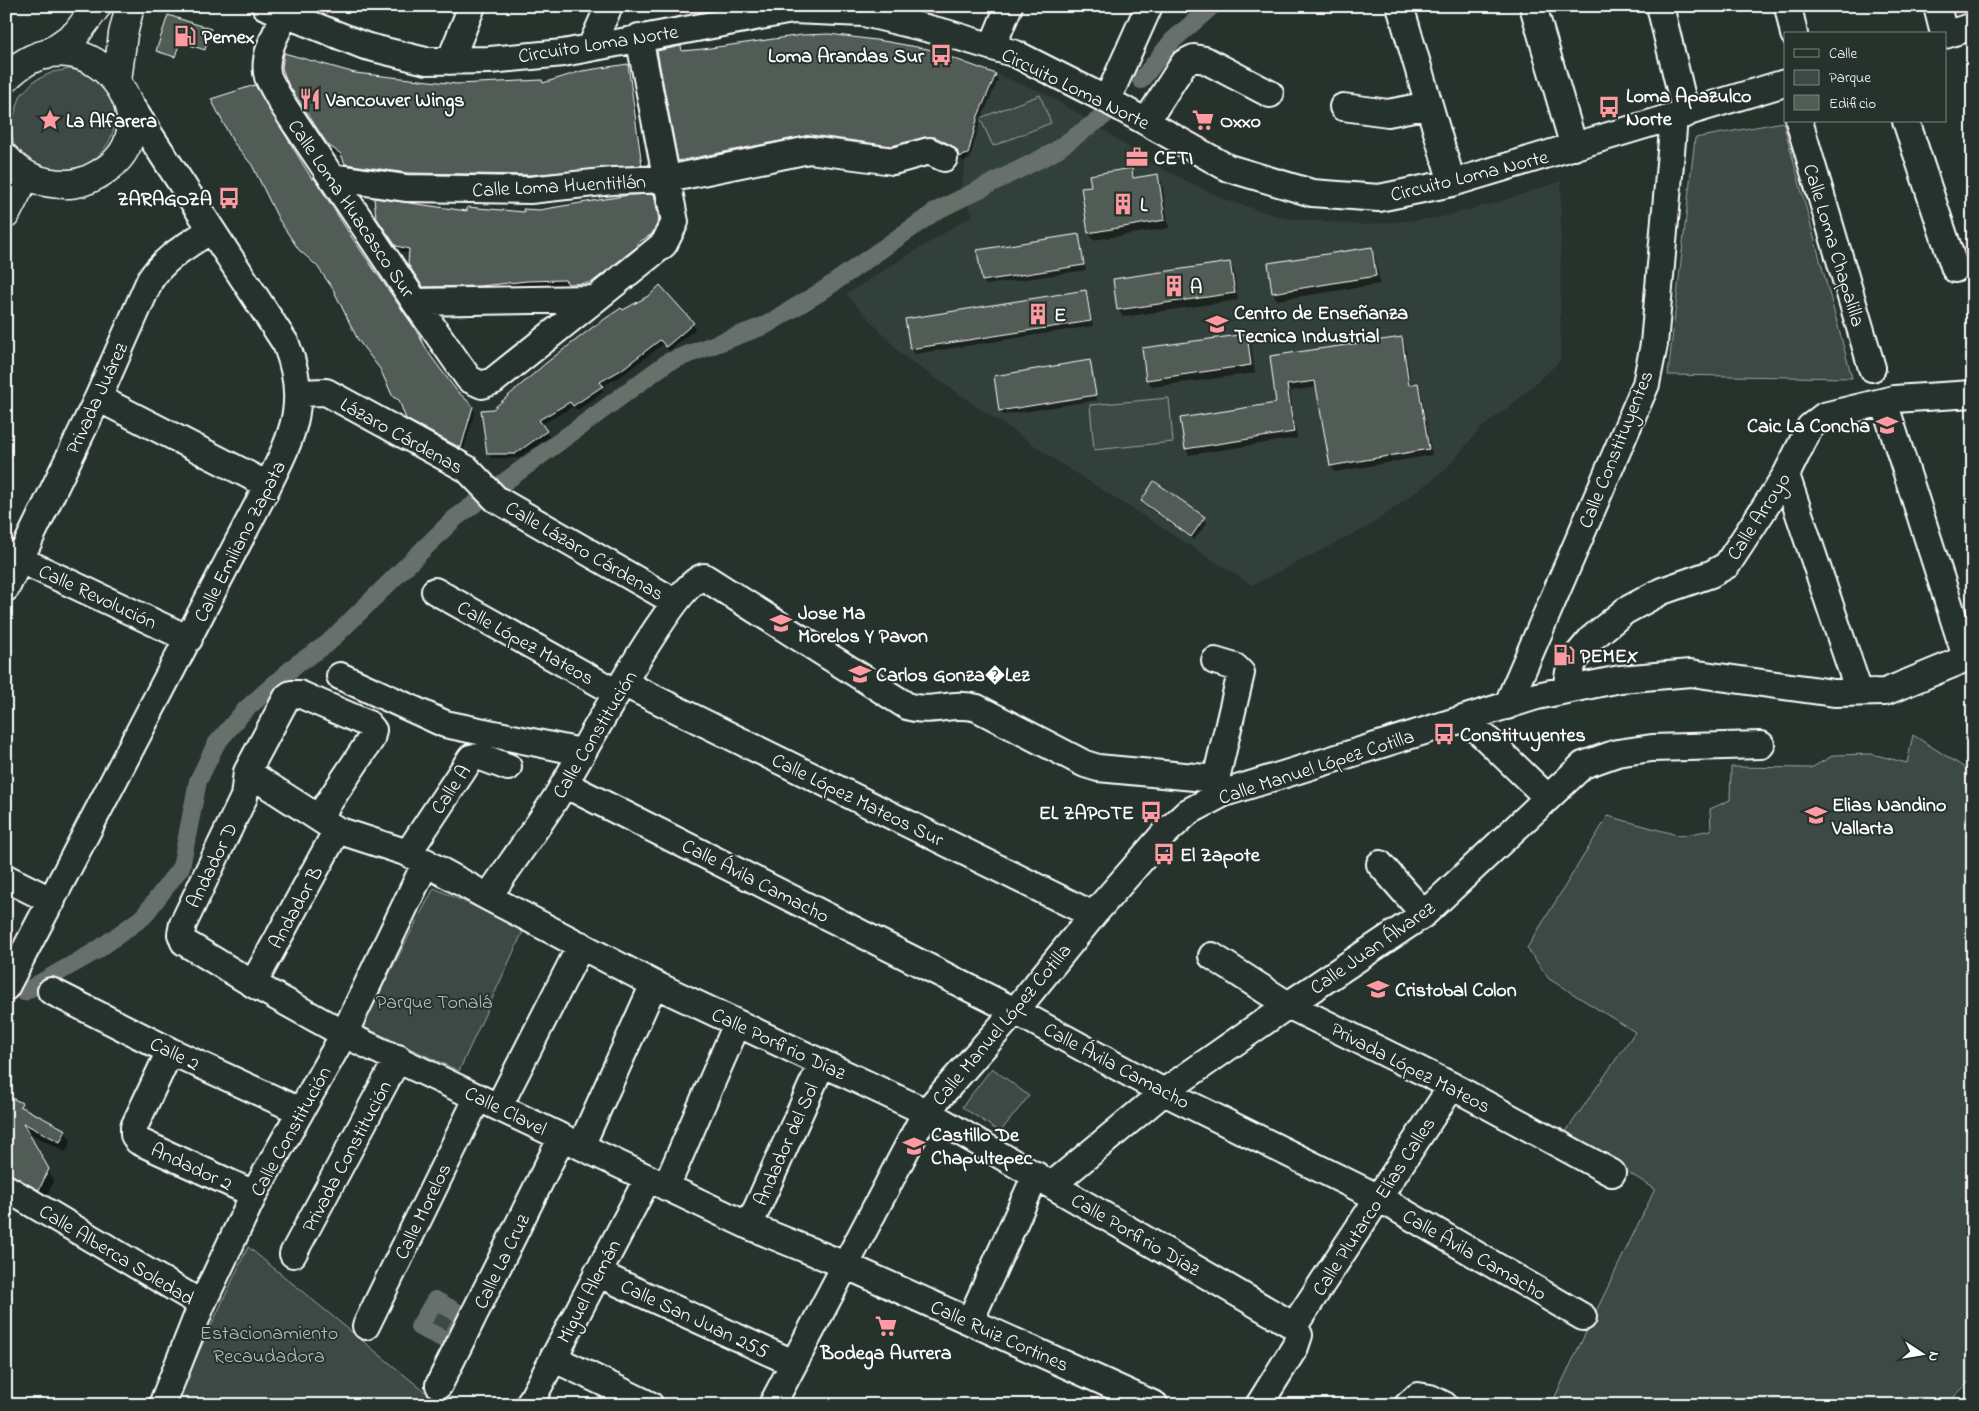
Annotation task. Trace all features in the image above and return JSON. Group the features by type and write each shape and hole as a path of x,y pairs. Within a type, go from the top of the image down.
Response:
{"main road":[{"path":"10,70 46,54 76,34 97,6"},
{"path":"6,214 16,167 55,184 76,184 95,177 112,165 119,157 128,138 130,119 122,91 123,34 130,6"},
{"path":"46,54 67,53 86,58 103,67 122,91"}],"street":[{"path":"450,61 472,6"},
{"path":"590,47 609,6"},
{"path":"992,47 1009,6"},
{"path":"1107,100 1149,6"},
{"path":"1400,6 1452,183"},
{"path":"1533,6 1574,147"},
{"name":"Calle Constituyentes","path":"1507,706 1646,384 1654,344 1680,116 1660,6"},
{"path":"1788,6 1794,32"},
{"path":"1937,6 1944,32"},
{"name":"Circuito Loma Norte","path":"280,9 364,46 426,61 508,58 563,53 735,14 792,10 865,10 1016,54 1107,100 1228,168 1312,193 1379,198 1452,183 1784,83"},
{"name":"Calle Loma Huacasco Sur","path":"280,9 266,62 268,76 283,105 469,379 482,385 494,381 593,299"},
{"path":"1946,33 1973,26"},
{"path":"415,302 593,299 664,244 675,222 639,37"},
{"path":"1146,122 1184,63 1194,58 1205,60 1270,94"},
{"name":"Calle Emiliano Zapata","path":"6,987 268,485 285,450 296,420 298,378 286,344 122,91"},
{"path":"1342,107 1388,113 1429,106"},
{"name":"Calle Loma Chapalilla","path":"1799,122 1872,368"},
{"path":"1906,122 1955,269"},
{"name":"Calle Loma Huentitlán","path":"332,177 406,188 530,190 612,181 668,179 809,150 893,160 929,151 944,158"},
{"name":"Privada Juárez","path":"6,588 13,556 98,398 150,280 159,266 211,230"},
{"name":"Lázaro Cárdenas","path":"298,393 326,392 467,469 496,499"},
{"name":"Calle Arroyo","path":"1566,690 1569,672 1576,657 1592,638 1625,611 1662,591 1711,574 1727,565 1786,475 1810,427 1824,416 1884,402 1973,394"},
{"path":"98,398 268,485"},
{"path":"1884,402 1889,424 1969,656"},
{"path":"1786,475 1859,692"},
{"name":"Calle Lázaro Cárdenas","path":"496,499 674,602"},
{"name":"Calle Revolución","path":"13,556 189,639"},
{"name":"Calle Constitución","path":"488,897 564,784 581,752 674,602 697,578 704,577 907,706 926,709 955,704 977,708 1085,764 1098,768 1220,786"},
{"name":"Calle López Mateos","path":"435,591 620,688"},
{"name":"Calle Manuel López Cotilla","path":"772,1405 926,1112 1015,1010 1092,914 1162,836 1220,786 1566,690 1620,679 1691,673 1834,693 1885,692 1969,656"},
{"path":"1215,661 1235,667 1241,673 1220,786"},
{"path":"340,676 444,724 581,752"},
{"name":"Calle López Mateos Sur","path":"620,688 1092,914"},
{"name":"Andador B","path":"247,772 287,697 291,694 299,694 368,724 373,730 371,739 328,824 253,984"},
{"path":"1466,719 1548,798"},
{"name":"Calle Juan Álvarez","path":"970,1321 1044,1180 1164,1092 1288,1005 1424,914 1583,765 1617,753 1652,748 1760,745"},
{"name":"Calle A","path":"417,857 471,758 481,757 508,767"},
{"name":"Andador D","path":"181,934 183,924 244,797 247,772"},
{"name":"Calle Porfirio Díaz","path":"247,772 328,824 417,857 488,897 654,984 926,1112 1297,1331"},
{"name":"Calle Ávila Camacho","path":"564,784 1015,1010 1164,1092 1379,1198 1583,1317"},
{"name":"Calle Constitución","path":"162,1405 202,1304 254,1194 344,1034 417,857"},
{"path":"1380,864 1424,914"},
{"path":"6,878 52,901"},
{"name":"Calle Clavel","path":"181,934 184,942 253,984 344,1034 749,1226 845,1265"},
{"name":"Calle Morelos","path":"366,1326 489,1102 581,945"},
{"name":"Privada López Mateos","path":"1212,956 1288,1005 1452,1086 1612,1173"},
{"name":"Calle La Cruz","path":"439,1385 654,984"},
{"name":"Calle 2","path":"51,991 170,1051 300,1112"},
{"name":"Miguel Alemán","path":"529,1405 597,1273 657,1182 738,1024"},
{"name":"Andador 2","path":"170,1051 134,1127 134,1135 138,1141 254,1194"},
{"name":"Privada Constitución","path":"293,1254 398,1058"},
{"name":"Andador del Sol","path":"749,1226 822,1063"},
{"name":"Calle Plutarco Elías Calles","path":"1260,1405 1295,1347 1297,1331 1379,1198 1452,1086"},
{"name":"Calle Alberca Soledad","path":"6,1188 202,1304"},
{"name":"Calle Ruiz Cortines","path":"845,1265 1155,1405"},
{"name":"Calle San Juan 255","path":"597,1273 793,1363"},
{"path":"552,1358 650,1405"},
{"path":"1408,1405 1418,1396 1430,1398 1444,1405"}],"shaded area":[{"name":"Centro de Enseñanza Tecnica Industrial","path":"996,74 1044,93 1100,127 1151,163 1225,200 1285,218 1364,225 1438,218 1499,202 1561,181 1560,361 1516,401 1480,429 1444,471 1371,525 1252,585 1060,463 902,355 846,294 973,215 960,189 973,128"}],"green space":[{"path":"70,69 85,74 98,82 107,92 113,104 115,118 113,131 107,145 86,166 51,178 15,153 11,124 21,95 34,81 53,72"},
{"path":"1040,95 1051,123 993,146 980,118"},
{"path":"1783,122 1852,378 1668,375 1695,138"},
{"path":"1169,398 1173,442 1094,450 1090,405"},
{"path":"1913,735 1973,773 1973,1378 1946,1405 1551,1405 1655,1189 1565,1133 1635,1032 1549,979 1527,948 1608,816 1681,836 1711,830 1710,809 1730,800 1731,767 1811,768 1834,755 1872,754 1907,763"},
{"name":"Parque Tonalá","path":"434,888 524,929 459,1071 362,1026"},
{"path":"992,1068 1029,1096 1000,1132 962,1107"},
{"name":"Estacionamiento Recaudadora","path":"248,1247 441,1405 174,1405"},
{"path":"435,1300 464,1316 450,1342 419,1327"}],"building":[{"name":"Pemex","path":"168,15 211,29 205,50 180,42 175,57 156,51"},
{"path":"829,34 928,49 996,74 978,116 968,154 959,157 957,150 951,145 935,137 925,137 892,146 811,135 678,161 657,51 681,46 682,51 802,35"},
{"path":"284,53 355,73 457,84 542,80 543,83 582,71 628,64 642,165 529,175 407,173 345,164 341,154 328,145 288,84 282,68"},
{"path":"255,85 312,179 314,178 351,236 414,327 430,355 456,390 473,406 461,448 406,419 399,400 393,397 380,369 358,340 333,289 317,266 299,250 279,220 252,165 233,142 211,99"},
{"name":"L","path":"1132,168 1133,178 1158,174 1165,220 1088,233 1081,187 1091,186 1089,175"},
{"path":"654,194 659,220 652,234 638,243 638,246 591,283 568,284 565,280 527,281 481,286 423,287 408,264 409,249 396,246 376,217 374,198 467,211 467,207 524,212 523,209 539,210 629,195"},
{"path":"1079,234 1084,265 982,281 977,250"},
{"path":"1372,247 1376,276 1272,293 1268,263"},
{"name":"A","path":"1230,262 1235,293 1117,310 1113,279"},
{"path":"660,285 694,323 666,347 660,340 621,370 600,382 603,386 573,406 570,402 539,420 547,431 515,454 487,454 481,410 493,409 546,363 593,327 621,308 623,310 650,295"},
{"path":"1086,290 1091,321 910,349 905,319"},
{"path":"1247,334 1251,365 1146,380 1142,348"},
{"path":"1402,337 1409,385 1418,383 1429,449 1330,466 1315,381 1287,385 1294,432 1185,449 1180,418 1276,403 1270,356"},
{"path":"1090,360 1096,395 999,411 994,376"},
{"path":"1154,481 1205,517 1191,537 1141,501"},
{"path":"6,1095 22,1103 20,1106 66,1130 60,1142 23,1123 49,1169 39,1190 6,1173"}],"waterway":[{"path":"1141,80 1172,41 1212,6"},
{"path":"24,992 96,951 143,917 181,867 198,781 216,744 245,710 297,664 327,644 454,519 668,362 766,325 822,291 936,211 1052,153 1104,116"},
{"path":"435,1300 464,1316 450,1342 419,1327 435,1300"}],"place":[{"name":"Pemex","path":"185,36"},
{"name":"Loma Arandas Sur","path":"941,55"},
{"name":"Vancouver Wings","path":"310,99"},
{"name":"Loma Apazulco Norte","path":"1609,107"},
{"name":"La Alfarera","path":"50,120"},
{"name":"Oxxo","path":"1203,120"},
{"name":"CETI","path":"1137,157"},
{"name":"ZARAGOZA","path":"229,198"},
{"name":"L","path":"1123,204"},
{"name":"A","path":"1174,286"},
{"name":"E","path":"1038,314"},
{"name":"Centro de Enseñanza Tecnica Industrial","path":"1217,324"},
{"name":"Caic La Concha","path":"1887,425"},
{"name":"Jose Ma Morelos Y Pavon","path":"781,623"},
{"name":"PEMEX","path":"1564,655"},
{"name":"Carlos Gonza�Lez","path":"860,674"},
{"name":"Constituyentes","path":"1444,734"},
{"name":"EL ZAPOTE","path":"1151,812"},
{"name":"Elias Nandino Vallarta","path":"1816,815"},
{"name":"El Zapote","path":"1164,854"},
{"name":"Cristobal Colon","path":"1378,989"},
{"name":"Castillo De Chapultepec","path":"914,1146"},
{"name":"Bodega Aurrera","path":"886,1326"}]}
